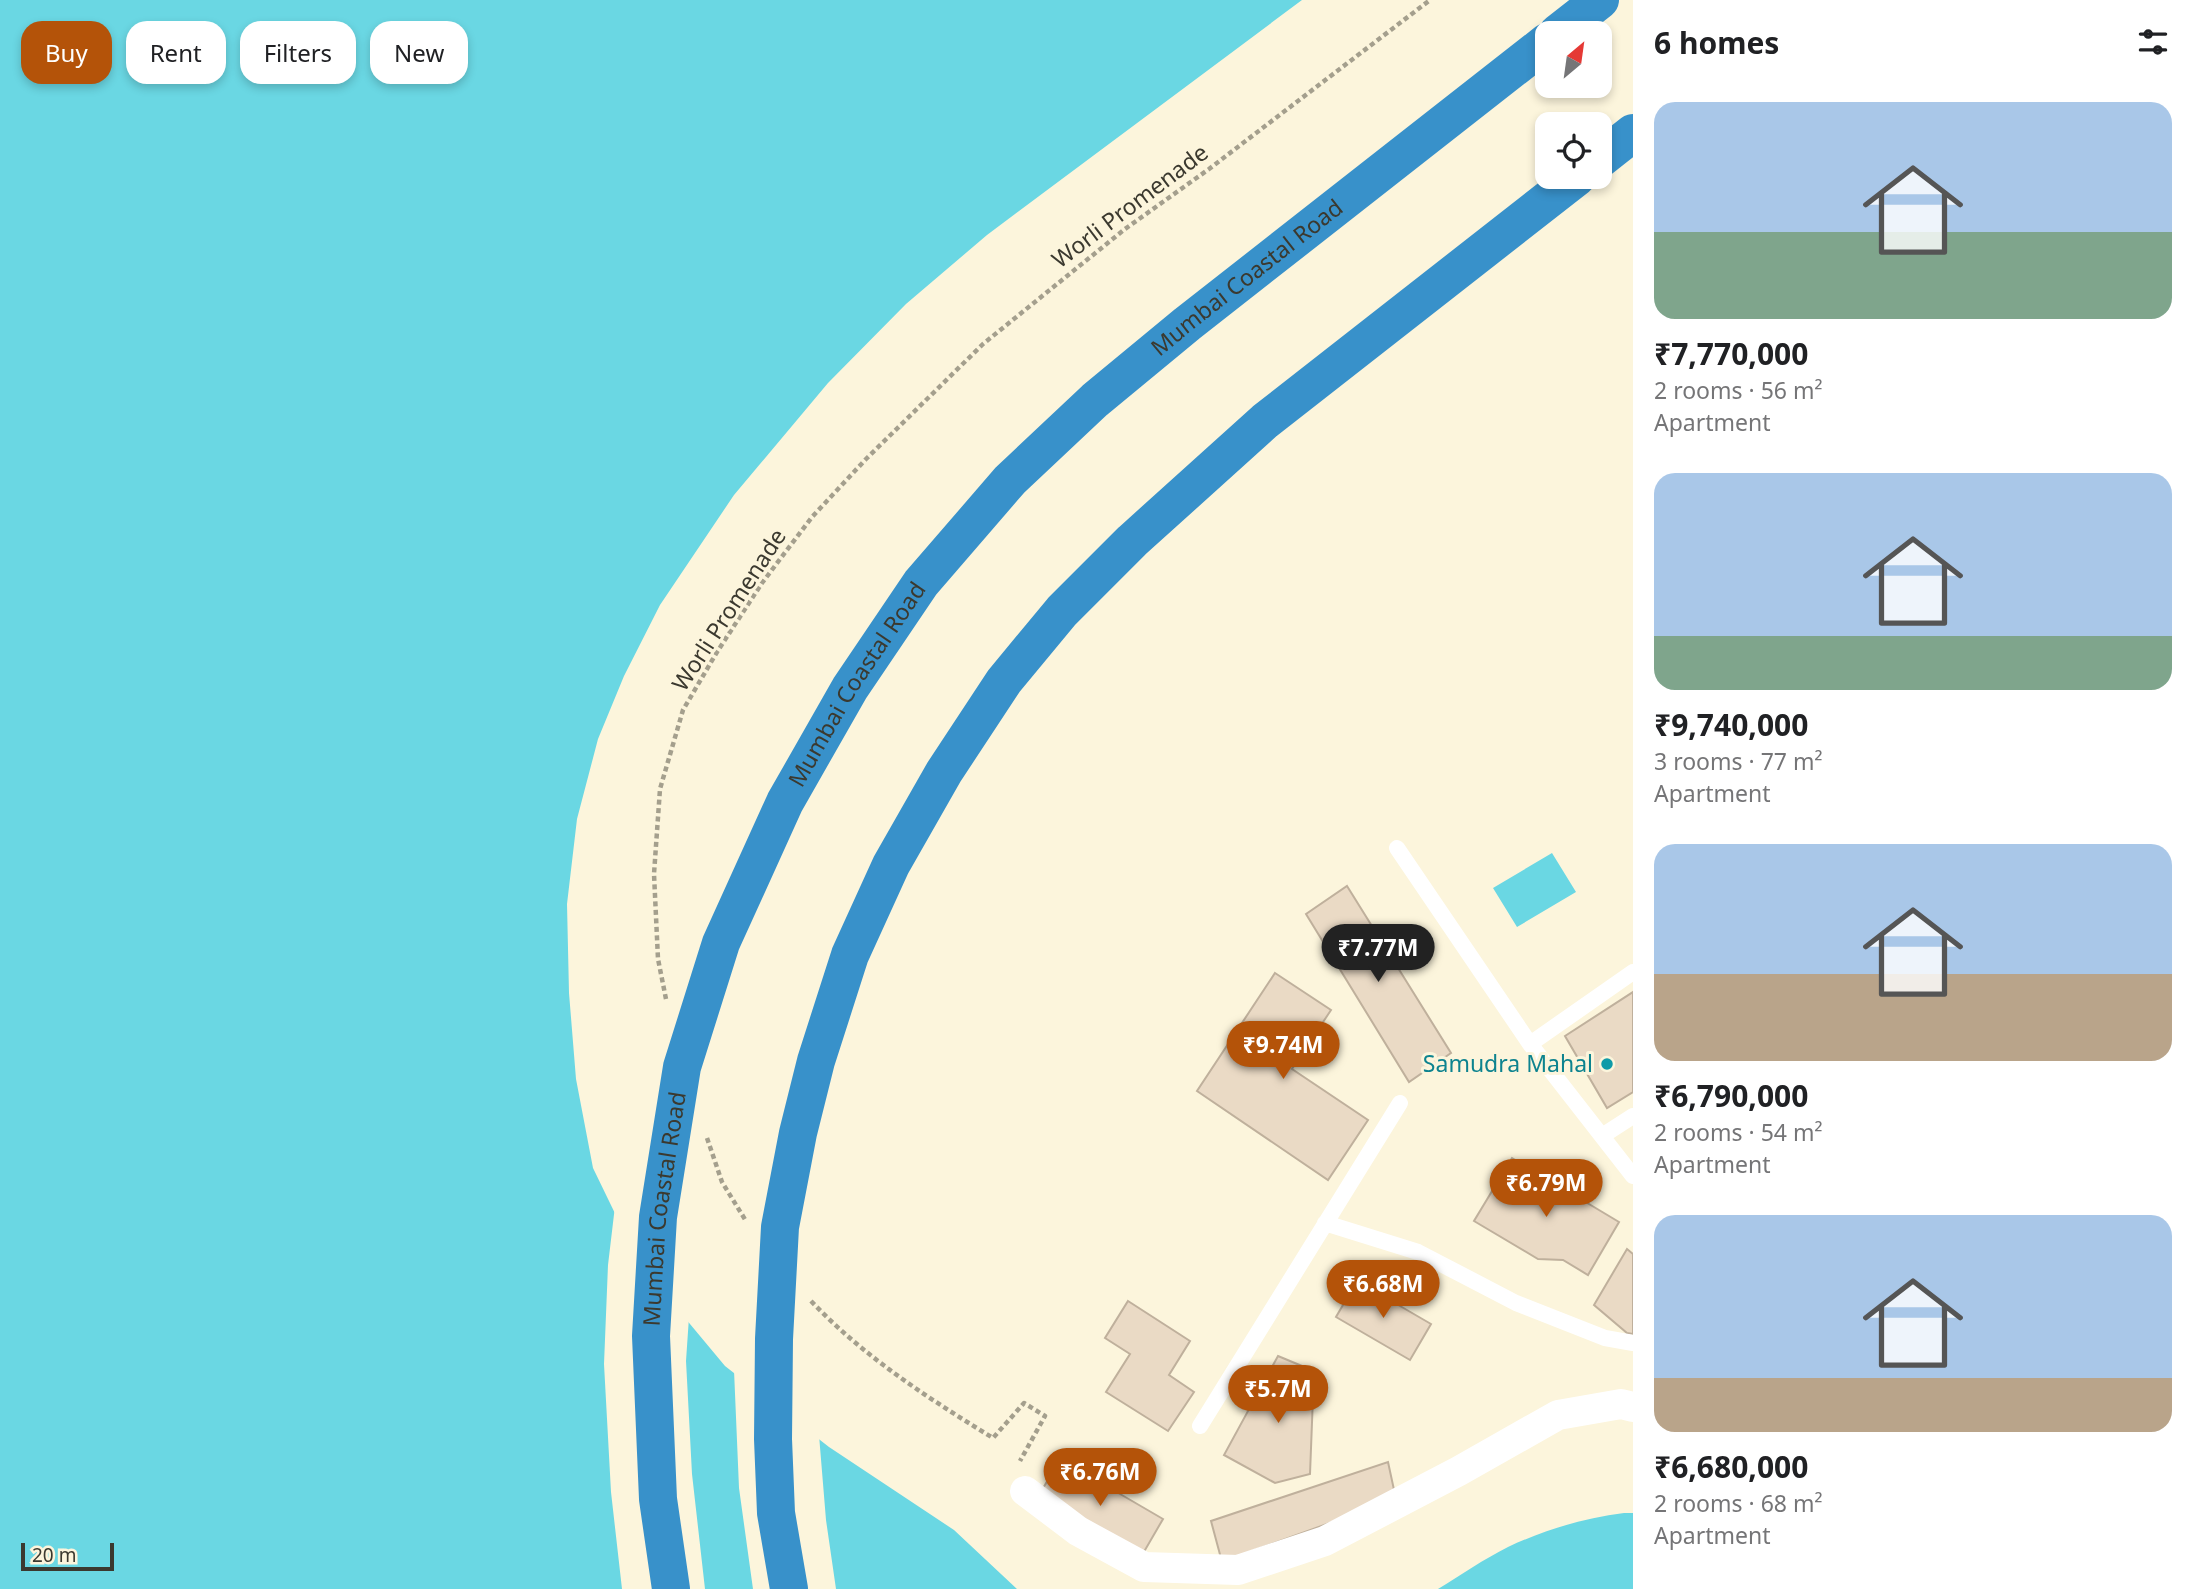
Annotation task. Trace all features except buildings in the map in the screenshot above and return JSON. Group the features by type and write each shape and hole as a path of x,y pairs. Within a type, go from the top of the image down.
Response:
{"highway":[{"path":"1573,21 1600,0"},
{"name":"Mumbai Coastal Road","path":"671,1589 657,1499 651,1336 659,1217 682,1066 721,943 785,802 850,688 921,583 1010,480 1095,400 1187,324 1535,51"},
{"path":"1612,150 1633,133"},
{"path":"789,1589 776,1513 773,1439 774,1339 780,1227 798,1133 816,1061 850,956 891,865 944,772 1004,681 1062,611 1194,483 1265,421 1562,189"}],"street":[{"path":"1025,1491 1079,1531 1144,1567 1238,1570 1325,1541 1459,1471 1558,1415 1621,1404 1633,1407"}],"lane":[{"path":"1397,848 1530,1044 1564,1084 1633,1176"},
{"path":"1530,1044 1633,972"},
{"path":"1200,1426 1400,1103"},
{"path":"1602,1136 1633,1116"},
{"path":"1325,1223 1418,1252 1516,1303 1605,1338 1633,1343"}],"path":[{"name":"Worli Promenade","path":"668,1010 658,959 654,874 660,789 683,710 762,583 812,517 866,459 983,345 1125,229 1209,170 1430,0"},
{"path":"706,1136 722,1182 750,1228"},
{"path":"810,1300 828,1319 906,1383 993,1438 1024,1403 1045,1416 1010,1481 1025,1491"}],"water":[{"path":"0,0 1302,0 987,235 906,304 828,383 734,495 660,605 624,676 598,739 577,819 567,904 569,993 576,1079 593,1168 624,1232 670,1300 725,1366 829,1447 954,1530 1017,1589 0,1589"},
{"path":"1552,853 1576,892 1517,927 1493,888"},
{"path":"1633,1513 1633,1589 1438,1589 1522,1541 1579,1521"}],"pier":[{"path":"615,1206 627,1230 689,1317 686,1361 692,1474 705,1589 622,1589 611,1492 604,1364 608,1265"},
{"path":"734,1370 819,1435 826,1520 836,1589 753,1589 739,1488"}],"place":[{"name":"Samudra Mahal","path":"1607,1064"}]}
